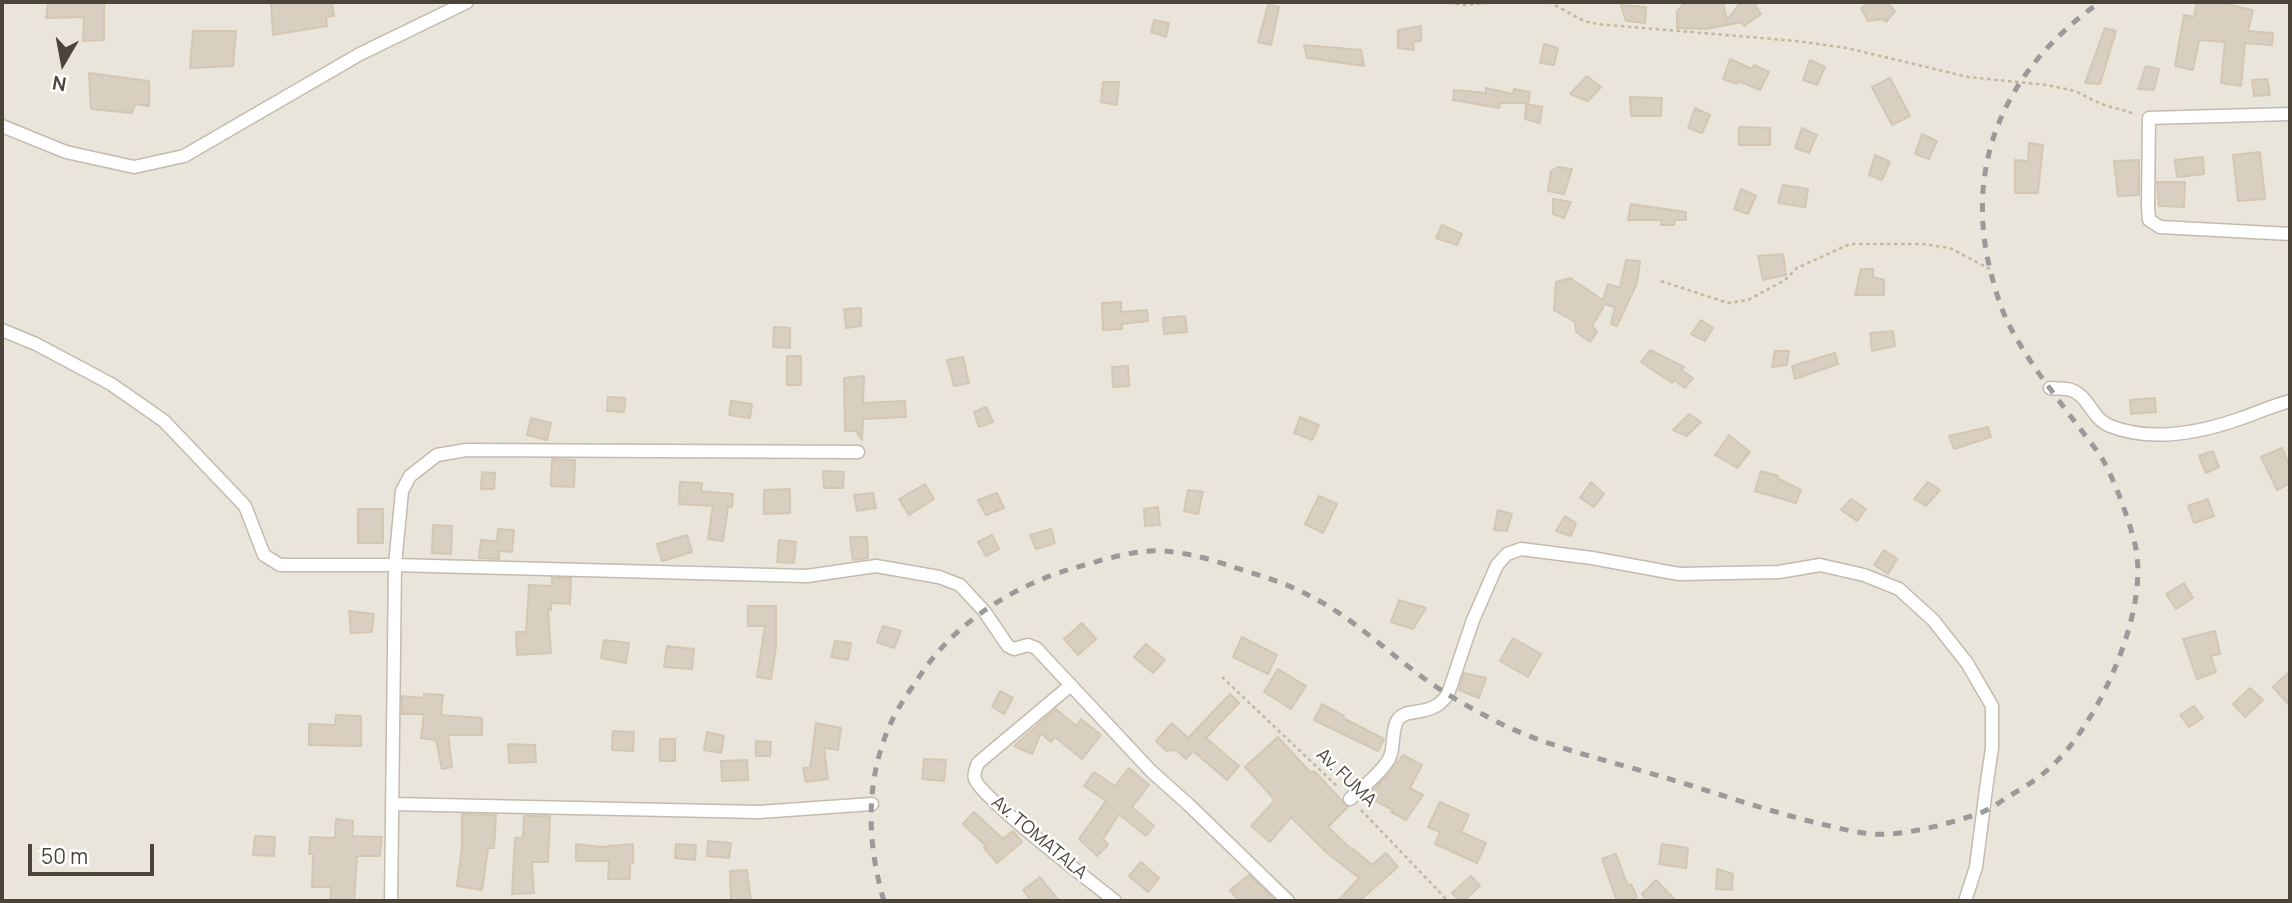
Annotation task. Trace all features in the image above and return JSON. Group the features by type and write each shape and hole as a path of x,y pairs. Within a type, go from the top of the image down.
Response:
{"street":[{"path":"2,126 66,152 134,167 184,156 360,54 467,2"},
{"path":"2290,114 2149,118 2148,206 2150,220 2160,227 2290,234"},
{"path":"2,330 36,344 111,384 164,421 245,506 264,555 271,562 280,565 395,565 807,576 876,566 939,577 960,586 1009,646 1014,649 1028,645 1036,648 1151,771 1288,901"},
{"path":"2050,388 2070,389 2077,393 2083,397 2090,410 2109,426 2154,434 2179,433 2215,426 2290,401"},
{"path":"391,901 395,565 402,491 410,476 438,455 466,450 858,452"},
{"path":"1350,799 1389,759 1397,721 1406,713 1428,711 1441,704 1448,694 1486,590 1497,565 1507,554 1521,550 1558,553 1679,575 1779,572 1820,565 1864,575 1899,589 1933,620 1968,663 1992,706 1990,761 1976,867 1965,901"},
{"name":"Av. TOMATALA","path":"1071,685 978,763 974,773 975,780 999,806 1115,901"},
{"path":"392,804 759,812 872,804"}],"path":[{"path":"1442,2 1480,5 1497,2"},
{"path":"1549,2 1584,21 1597,24 1796,41 1847,48 1968,77 2034,83 2075,91 2101,104 2149,118"},
{"path":"1661,281 1728,303 1748,300 1785,279 1797,268 1850,244 1922,244 1950,248 1990,269"},
{"name":"Av. FUMA","path":"1222,677 1350,799 1448,901"}],"shaded area":[{"path":"2,2 2290,2 2290,901 2,901"}],"building":[{"path":"48,2 104,2 104,40 83,41 84,17 46,18"},
{"path":"271,2 332,2 334,16 326,17 327,26 273,35"},
{"path":"1686,2 1723,2 1727,20 1741,2 1753,2 1761,14 1744,26 1741,22 1706,29 1677,28 1677,11"},
{"path":"1871,2 1889,4 1895,11 1886,22 1882,19 1868,21 1861,8"},
{"path":"2197,2 2216,2 2253,10 2248,31 2273,33 2272,45 2245,43 2241,86 2221,83 2225,42 2199,40 2193,70 2175,66 2184,15 2194,17"},
{"path":"1268,5 1279,7 1271,45 1258,42"},
{"path":"1621,5 1646,7 1645,23 1626,21"},
{"path":"1154,20 1169,23 1166,37 1151,32"},
{"path":"1421,26 1421,41 1413,42 1414,50 1398,48 1398,30"},
{"path":"2105,28 2116,31 2100,84 2085,83"},
{"path":"193,31 236,31 233,66 190,68"},
{"path":"1544,44 1558,48 1554,65 1540,63"},
{"path":"1304,45 1361,50 1364,66 1307,58"},
{"path":"1730,59 1752,69 1754,65 1769,72 1760,90 1738,81 1737,84 1723,79"},
{"path":"1810,60 1825,67 1817,85 1803,80"},
{"path":"2146,66 2159,69 2154,90 2138,89"},
{"path":"89,73 149,81 149,106 135,104 132,113 91,109"},
{"path":"1587,76 1601,87 1588,101 1570,94"},
{"path":"1890,78 1910,116 1892,125 1872,87"},
{"path":"2267,79 2270,95 2254,96 2252,80"},
{"path":"1103,82 1119,82 1117,105 1101,102"},
{"path":"1486,88 1513,94 1514,89 1530,92 1528,103 1500,103 1499,108 1453,100 1454,90 1486,93"},
{"path":"1630,97 1662,98 1661,116 1631,116"},
{"path":"1526,104 1542,107 1540,123 1525,119"},
{"path":"1695,108 1710,115 1702,133 1688,128"},
{"path":"1739,127 1770,128 1770,145 1739,145"},
{"path":"1802,128 1817,135 1809,153 1795,148"},
{"path":"1922,134 1937,141 1929,159 1915,154"},
{"path":"2029,143 2043,145 2038,193 2015,193 2015,160 2028,161"},
{"path":"2260,152 2265,199 2238,201 2233,155"},
{"path":"1875,155 1890,162 1882,180 1869,175"},
{"path":"2203,157 2204,174 2177,177 2175,160"},
{"path":"2139,160 2139,195 2118,196 2114,161"},
{"path":"1558,167 1572,169 1564,194 1548,191 1551,171"},
{"path":"2157,182 2185,182 2184,207 2159,206"},
{"path":"1783,185 1808,189 1805,207 1778,203"},
{"path":"1741,189 1756,196 1748,214 1734,209"},
{"path":"1553,199 1571,202 1564,218 1553,214"},
{"path":"1631,204 1686,212 1686,220 1675,220 1674,225 1661,225 1662,220 1628,220"},
{"path":"1442,225 1462,234 1457,245 1436,238"},
{"path":"1783,254 1786,275 1763,280 1758,256"},
{"path":"1626,260 1640,261 1637,283 1617,326 1611,324 1615,307 1605,304 1592,326 1597,332 1590,342 1576,332 1575,322 1554,310 1556,282 1570,278 1603,300 1608,284 1620,288"},
{"path":"1861,269 1873,269 1873,277 1884,280 1884,295 1855,295"},
{"path":"1121,302 1121,312 1147,310 1148,321 1122,324 1122,329 1103,330 1102,303"},
{"path":"861,308 861,326 846,328 844,309"},
{"path":"1185,316 1187,332 1164,334 1163,318"},
{"path":"1701,320 1713,328 1705,341 1691,334"},
{"path":"774,327 790,328 790,348 773,347"},
{"path":"1893,331 1895,346 1872,351 1870,333"},
{"path":"1650,350 1684,367 1681,370 1693,378 1685,388 1674,380 1672,383 1641,362"},
{"path":"1775,351 1789,351 1787,365 1772,367"},
{"path":"1835,353 1838,364 1795,379 1792,366"},
{"path":"787,356 801,356 801,385 787,385"},
{"path":"963,357 969,383 954,386 947,360"},
{"path":"1128,366 1129,386 1113,387 1112,367"},
{"path":"864,376 863,403 905,401 906,417 863,419 862,440 856,431 845,431 844,378"},
{"path":"608,397 625,398 624,412 607,411"},
{"path":"2155,398 2156,412 2131,414 2130,400"},
{"path":"731,401 752,404 750,418 729,415"},
{"path":"986,407 993,422 979,427 974,412"},
{"path":"1689,414 1701,422 1687,436 1673,430"},
{"path":"1300,417 1319,425 1312,440 1294,433"},
{"path":"531,418 551,423 547,440 527,435"},
{"path":"1988,427 1991,437 1954,449 1949,436"},
{"path":"1729,435 1750,452 1737,468 1715,455"},
{"path":"2282,448 2290,467 2290,483 2277,490 2261,457"},
{"path":"2213,451 2219,467 2206,473 2199,456"},
{"path":"552,459 575,460 574,487 551,486"},
{"path":"823,471 844,472 843,488 824,488"},
{"path":"1761,471 1778,476 1777,478 1801,490 1796,503 1755,491"},
{"path":"482,472 495,473 494,489 481,489"},
{"path":"680,482 702,483 701,491 733,494 732,507 728,507 723,541 708,539 713,506 679,504"},
{"path":"1591,482 1604,494 1594,507 1580,498"},
{"path":"1928,482 1940,490 1926,506 1914,499"},
{"path":"925,484 934,499 909,515 899,499"},
{"path":"790,489 790,513 764,514 764,490"},
{"path":"1188,490 1203,492 1198,514 1184,511"},
{"path":"873,493 876,508 857,511 854,495"},
{"path":"997,493 1004,508 986,515 978,500"},
{"path":"1319,496 1337,504 1323,533 1305,524"},
{"path":"1851,499 1866,509 1857,521 1841,510"},
{"path":"2208,499 2214,516 2194,523 2188,506"},
{"path":"1158,507 1160,525 1145,526 1144,509"},
{"path":"358,509 383,509 383,543 358,543"},
{"path":"1498,510 1512,514 1507,531 1494,530"},
{"path":"1565,516 1576,523 1571,536 1556,531"},
{"path":"433,525 452,526 451,554 432,553"},
{"path":"498,529 514,530 512,552 499,551 499,559 479,558 481,540 497,541"},
{"path":"1051,529 1055,543 1036,549 1030,535"},
{"path":"687,535 692,552 662,561 657,544"},
{"path":"992,535 999,549 986,556 978,542"},
{"path":"850,537 867,537 868,558 853,560"},
{"path":"779,540 796,542 794,563 777,562"},
{"path":"1884,550 1897,559 1888,574 1874,565"},
{"path":"552,578 571,578 570,604 551,603 551,610 548,609 551,653 517,655 516,632 526,632 529,585 552,586"},
{"path":"2184,583 2193,598 2176,609 2166,594"},
{"path":"1399,600 1426,608 1413,629 1391,622"},
{"path":"748,606 776,606 776,646 771,679 757,677 765,626 748,626"},
{"path":"349,611 374,614 372,632 351,633"},
{"path":"1082,623 1096,639 1078,655 1064,639"},
{"path":"883,626 901,631 894,648 877,642"},
{"path":"2215,631 2220,654 2211,656 2216,672 2197,679 2183,639"},
{"path":"1242,637 1277,655 1268,674 1233,657"},
{"path":"1513,638 1541,654 1528,677 1500,661"},
{"path":"604,640 629,643 626,663 601,658"},
{"path":"835,641 851,643 848,660 831,657"},
{"path":"1146,644 1165,660 1153,673 1134,657"},
{"path":"667,646 694,649 692,669 664,667"},
{"path":"1278,669 1306,686 1291,709 1264,692"},
{"path":"2290,671 2290,706 2273,687"},
{"path":"1464,673 1486,678 1479,698 1459,690"},
{"path":"2250,688 2263,700 2245,717 2233,704"},
{"path":"1000,691 1013,698 1004,714 992,707"},
{"path":"424,694 443,695 441,715 482,718 482,735 448,735 452,767 442,769 436,740 421,738 424,714 402,714 402,696 424,698"},
{"path":"1230,694 1239,703 1206,738 1239,766 1227,780 1193,751 1186,759 1176,750 1166,751 1156,741 1172,723 1188,738"},
{"path":"1322,704 1384,739 1378,751 1314,720"},
{"path":"2194,706 2203,718 2189,727 2180,715"},
{"path":"1056,709 1076,726 1081,719 1101,735 1082,759 1055,737 1051,742 1041,733 1032,754 1014,746"},
{"path":"336,715 361,716 361,746 309,745 309,724 335,725"},
{"path":"816,723 841,728 838,750 824,748 828,779 806,782 803,768 810,768"},
{"path":"613,731 634,732 633,751 612,750"},
{"path":"707,732 724,736 721,753 704,750"},
{"path":"1278,737 1311,773 1314,771 1348,807 1328,827 1372,865 1386,853 1398,867 1359,901 1338,901 1359,878 1326,852 1291,817 1270,842 1251,826 1275,800 1245,767"},
{"path":"660,739 675,739 675,761 660,761"},
{"path":"756,741 771,742 770,756 756,756"},
{"path":"508,744 535,745 536,762 509,763"},
{"path":"1403,755 1422,765 1410,788 1423,795 1406,820 1366,796 1388,775"},
{"path":"924,759 946,760 944,781 922,779"},
{"path":"747,760 748,780 722,781 721,761"},
{"path":"1129,768 1149,785 1132,807 1154,826 1146,836 1119,814 1103,839 1108,845 1097,856 1079,839 1106,801 1084,786 1094,772 1115,786"},
{"path":"1440,802 1469,815 1461,832 1486,843 1477,863 1435,844 1440,832 1428,827"},
{"path":"974,812 1003,839 1013,831 1022,842 997,863 984,848 986,846 963,824"},
{"path":"462,814 496,815 494,848 488,848 482,890 457,886 462,847"},
{"path":"524,816 550,816 548,862 532,862 534,893 512,894 515,838 523,838"},
{"path":"336,819 353,821 352,836 382,837 380,856 357,856 354,901 330,901 331,887 312,887 313,854 309,854 310,837 335,838"},
{"path":"255,836 275,837 274,856 253,855"},
{"path":"708,841 731,843 729,858 707,856"},
{"path":"576,844 601,847 633,844 630,879 608,879 609,861 576,861"},
{"path":"676,844 696,845 695,860 675,858"},
{"path":"1662,844 1688,848 1686,868 1659,864"},
{"path":"1616,854 1628,886 1631,884 1637,897 1628,901 1617,901 1602,859"},
{"path":"1141,862 1159,878 1148,892 1129,876"},
{"path":"1717,869 1733,874 1732,890 1716,889"},
{"path":"747,870 751,901 731,901 730,871"},
{"path":"1249,875 1276,901 1239,901 1230,890"},
{"path":"1471,876 1480,886 1460,901 1452,893"},
{"path":"1040,877 1059,901 1031,901 1023,890"},
{"path":"1656,880 1676,901 1648,901 1642,894"}],"railway":[{"path":"884,901 874,858 872,792 881,748 893,719 926,667 955,634 972,620 1030,584 1071,569 1140,552 1181,553 1216,561 1301,591 1359,627 1447,694 1531,737 1813,822 1871,834 1924,829 1983,812 2036,779 2074,742 2105,690 2122,651 2134,609 2138,568 2130,528 2108,469 2028,357 2001,306 1987,256 1983,217 1984,180 1991,145 2004,112 2021,81 2043,52 2100,2"}]}
